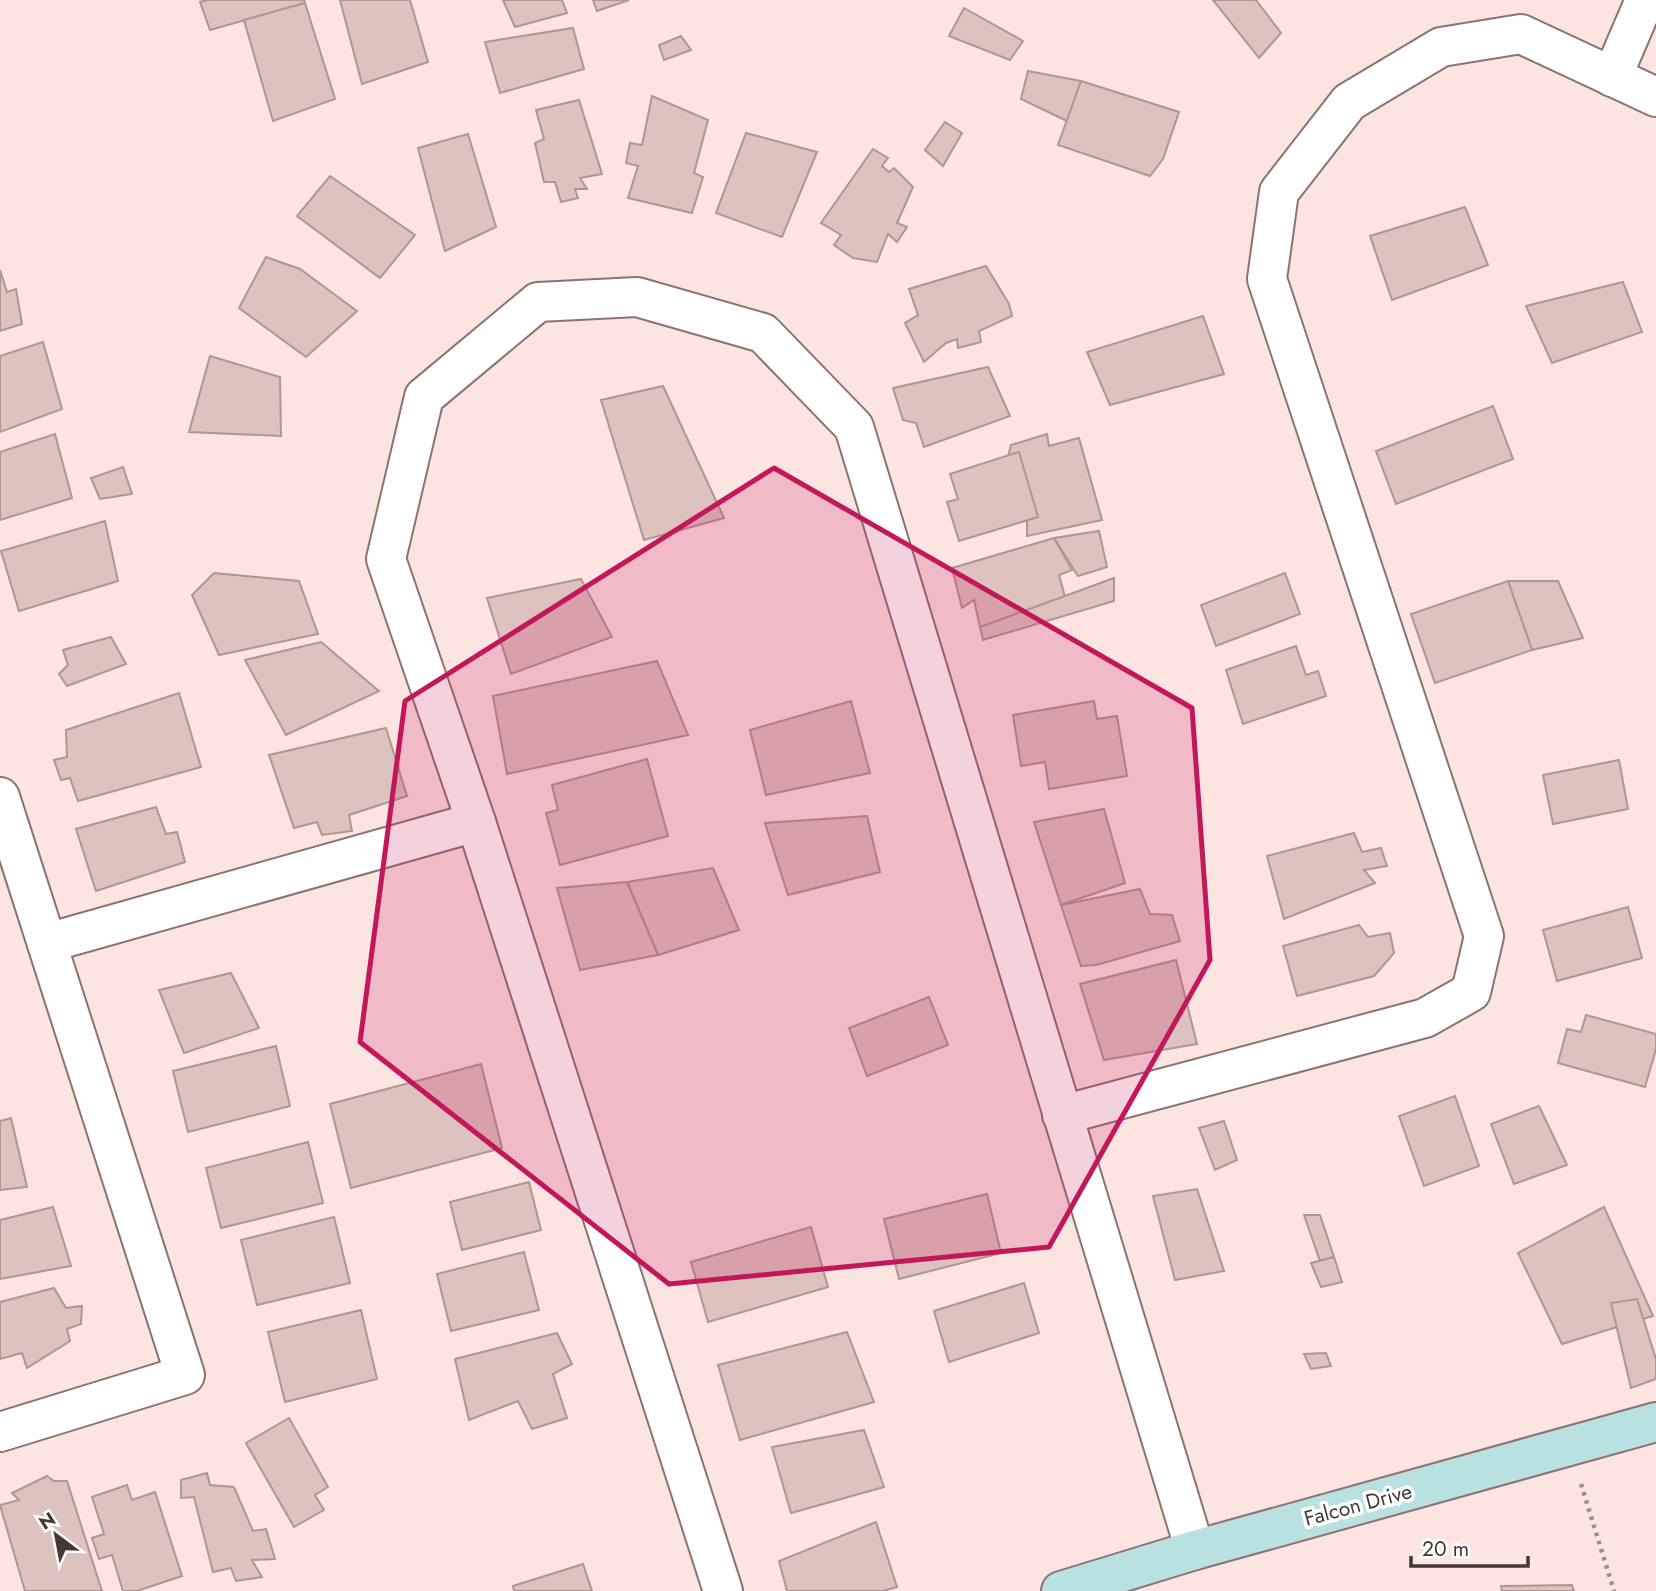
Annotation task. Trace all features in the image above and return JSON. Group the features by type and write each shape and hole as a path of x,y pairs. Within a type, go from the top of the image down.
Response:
{"street":[{"path":"1612,77 1645,0"},
{"path":"1062,1115 1425,1018 1471,992 1485,936 1267,279 1279,192 1349,102 1441,47 1521,34 1656,97"},
{"path":"723,1591 476,822 386,559 424,397 538,302 637,297 762,333 854,427 1195,1550"},
{"path":"0,797 185,1375 0,1432"},
{"path":"47,943 476,822"},
{"name":"Falcon Drive","path":"1061,1591 1195,1550 1656,1422"}],"path":[{"path":"1569,1446 1614,1591"}],"highlighted area":[{"path":"774,468 1192,708 1210,960 1049,1247 669,1284 360,1042 405,701"}],"building":[{"path":"304,0 305,3 210,30 200,2"},
{"path":"340,0 410,0 428,62 362,84"},
{"path":"503,0 562,0 567,13 515,27"},
{"path":"593,0 629,0 597,11"},
{"path":"1213,0 1256,0 1281,33 1259,58"},
{"path":"305,3 335,99 273,121 244,20"},
{"path":"964,8 1023,41 1010,60 949,36"},
{"path":"573,28 584,69 500,93 485,42"},
{"path":"681,36 691,50 664,60 659,45"},
{"path":"1028,71 1081,81 1067,121 1021,99"},
{"path":"1081,81 1179,112 1163,159 1150,176 1058,145"},
{"path":"652,96 708,120 694,173 703,177 692,213 628,198 638,166 626,163 630,143 642,145"},
{"path":"579,100 602,174 580,178 587,189 575,189 578,198 561,202 555,182 544,182 535,143 544,139 536,110"},
{"path":"945,122 962,133 943,166 925,150"},
{"path":"746,133 817,152 782,237 716,213"},
{"path":"468,134 496,227 445,251 418,148"},
{"path":"873,149 888,158 882,166 889,172 894,168 913,187 897,223 907,227 897,242 888,234 877,262 853,258 834,245 841,235 821,223"},
{"path":"330,176 415,235 380,278 297,216"},
{"path":"1465,207 1488,265 1392,300 1370,236"},
{"path":"266,257 300,269 357,311 306,357 239,308"},
{"path":"986,266 1009,304 1012,316 979,331 981,342 958,348 957,339 946,343 924,362 905,323 918,315 909,289"},
{"path":"0,270 7,292 16,289 22,324 0,331"},
{"path":"1623,282 1642,332 1552,363 1526,306"},
{"path":"1203,316 1224,374 1110,405 1087,352"},
{"path":"43,342 62,409 0,432 0,356"},
{"path":"210,356 280,377 281,436 189,432"},
{"path":"988,367 1010,416 924,447 916,423 903,420 893,388"},
{"path":"663,386 724,518 644,540 601,400"},
{"path":"1493,406 1513,459 1396,504 1376,451"},
{"path":"55,434 72,498 0,520 0,452"},
{"path":"1047,434 1049,446 1079,438 1102,520 1027,536 1027,520 988,532 1011,445"},
{"path":"1019,452 1038,517 959,541 947,502 958,499 950,474"},
{"path":"123,467 132,494 100,499 91,478"},
{"path":"105,521 118,581 19,611 1,551"},
{"path":"1099,531 1107,567 1078,576 1054,538"},
{"path":"1054,538 1072,570 1059,575 1067,604 980,627 974,600 962,608 952,568"},
{"path":"214,573 299,581 318,634 219,655 192,595"},
{"path":"1285,573 1300,614 1216,646 1201,605"},
{"path":"1114,578 1114,601 983,640 980,627"},
{"path":"581,579 612,637 511,674 487,598"},
{"path":"1508,581 1558,581 1583,638 1532,650"},
{"path":"1508,581 1532,650 1435,683 1411,614"},
{"path":"111,637 126,664 67,686 59,674 68,665 63,650"},
{"path":"321,642 379,691 286,735 245,660"},
{"path":"1296,646 1306,675 1318,671 1326,696 1243,724 1226,670"},
{"path":"657,661 688,735 507,774 493,696"},
{"path":"179,693 201,767 78,801 70,778 61,780 54,760 67,757 66,730"},
{"path":"851,701 870,773 766,795 750,730"},
{"path":"1094,701 1097,719 1117,716 1127,776 1049,789 1045,762 1021,766 1013,715"},
{"path":"386,728 407,796 349,815 352,831 322,835 317,822 294,828 269,755"},
{"path":"647,759 668,836 560,865 546,813 558,810 552,785"},
{"path":"1619,760 1628,809 1553,824 1543,775"},
{"path":"156,807 166,834 177,832 185,862 96,891 76,829"},
{"path":"1104,809 1125,883 1061,905 1034,822"},
{"path":"867,816 880,872 788,895 765,823"},
{"path":"1354,833 1362,852 1381,848 1387,866 1364,870 1375,883 1284,919 1267,856"},
{"path":"713,868 739,930 658,955 627,882"},
{"path":"627,882 658,955 580,970 557,888"},
{"path":"1140,889 1150,914 1172,915 1180,941 1096,965 1081,966 1061,905"},
{"path":"1628,907 1642,958 1557,981 1543,930"},
{"path":"1359,925 1368,937 1390,933 1394,953 1374,976 1297,996 1283,946"},
{"path":"1176,960 1197,1044 1104,1060 1080,984"},
{"path":"231,973 259,1028 184,1053 159,990"},
{"path":"929,997 948,1045 867,1076 849,1028"},
{"path":"1586,1015 1656,1034 1656,1049 1645,1087 1558,1063 1567,1029 1581,1032"},
{"path":"276,1046 290,1106 188,1132 173,1071"},
{"path":"481,1064 502,1148 351,1188 330,1104"},
{"path":"1455,1096 1479,1166 1424,1186 1399,1116"},
{"path":"1539,1106 1567,1165 1514,1184 1491,1124"},
{"path":"11,1118 27,1187 0,1190 0,1121"},
{"path":"1224,1121 1237,1160 1215,1170 1199,1128"},
{"path":"308,1142 323,1203 221,1228 206,1168"},
{"path":"529,1182 541,1230 462,1250 450,1202"},
{"path":"1197,1189 1224,1271 1175,1280 1153,1196"},
{"path":"987,1194 1001,1253 899,1279 884,1219"},
{"path":"53,1207 71,1266 0,1279 0,1220"},
{"path":"1604,1207 1653,1316 1562,1344 1518,1253"},
{"path":"1304,1215 1320,1215 1334,1257 1320,1261"},
{"path":"334,1217 350,1283 257,1305 241,1240"},
{"path":"811,1227 828,1287 708,1322 691,1262"},
{"path":"524,1252 539,1310 451,1331 437,1274"},
{"path":"1334,1257 1342,1282 1321,1287 1311,1263"},
{"path":"1024,1283 1039,1333 949,1362 934,1311"},
{"path":"54,1288 66,1308 82,1306 81,1324 67,1329 70,1341 27,1368 22,1353 0,1359 0,1302"},
{"path":"1637,1299 1656,1359 1656,1379 1631,1388 1611,1303"},
{"path":"361,1310 377,1379 285,1402 268,1332"},
{"path":"847,1332 874,1402 740,1440 718,1365"},
{"path":"557,1333 572,1364 553,1374 567,1418 532,1429 518,1401 469,1420 455,1359"},
{"path":"1326,1353 1331,1366 1311,1369 1304,1354"},
{"path":"289,1418 328,1487 315,1495 324,1510 294,1527 246,1443"},
{"path":"864,1430 884,1487 791,1513 772,1447"},
{"path":"207,1473 210,1485 234,1487 253,1531 266,1529 275,1559 252,1560 262,1577 236,1581 231,1568 213,1572 194,1497 181,1498 181,1480"},
{"path":"47,1476 54,1481 67,1481 102,1591 25,1591 0,1505 19,1500 12,1493"},
{"path":"127,1485 132,1500 155,1492 182,1576 137,1591 123,1591 112,1555 99,1559 92,1538 104,1534 92,1497"},
{"path":"876,1522 897,1587 883,1591 787,1591 779,1561"},
{"path":"583,1564 592,1591 514,1591 513,1586"},
{"path":"1572,1585 1574,1591 1502,1591 1501,1586"}]}
